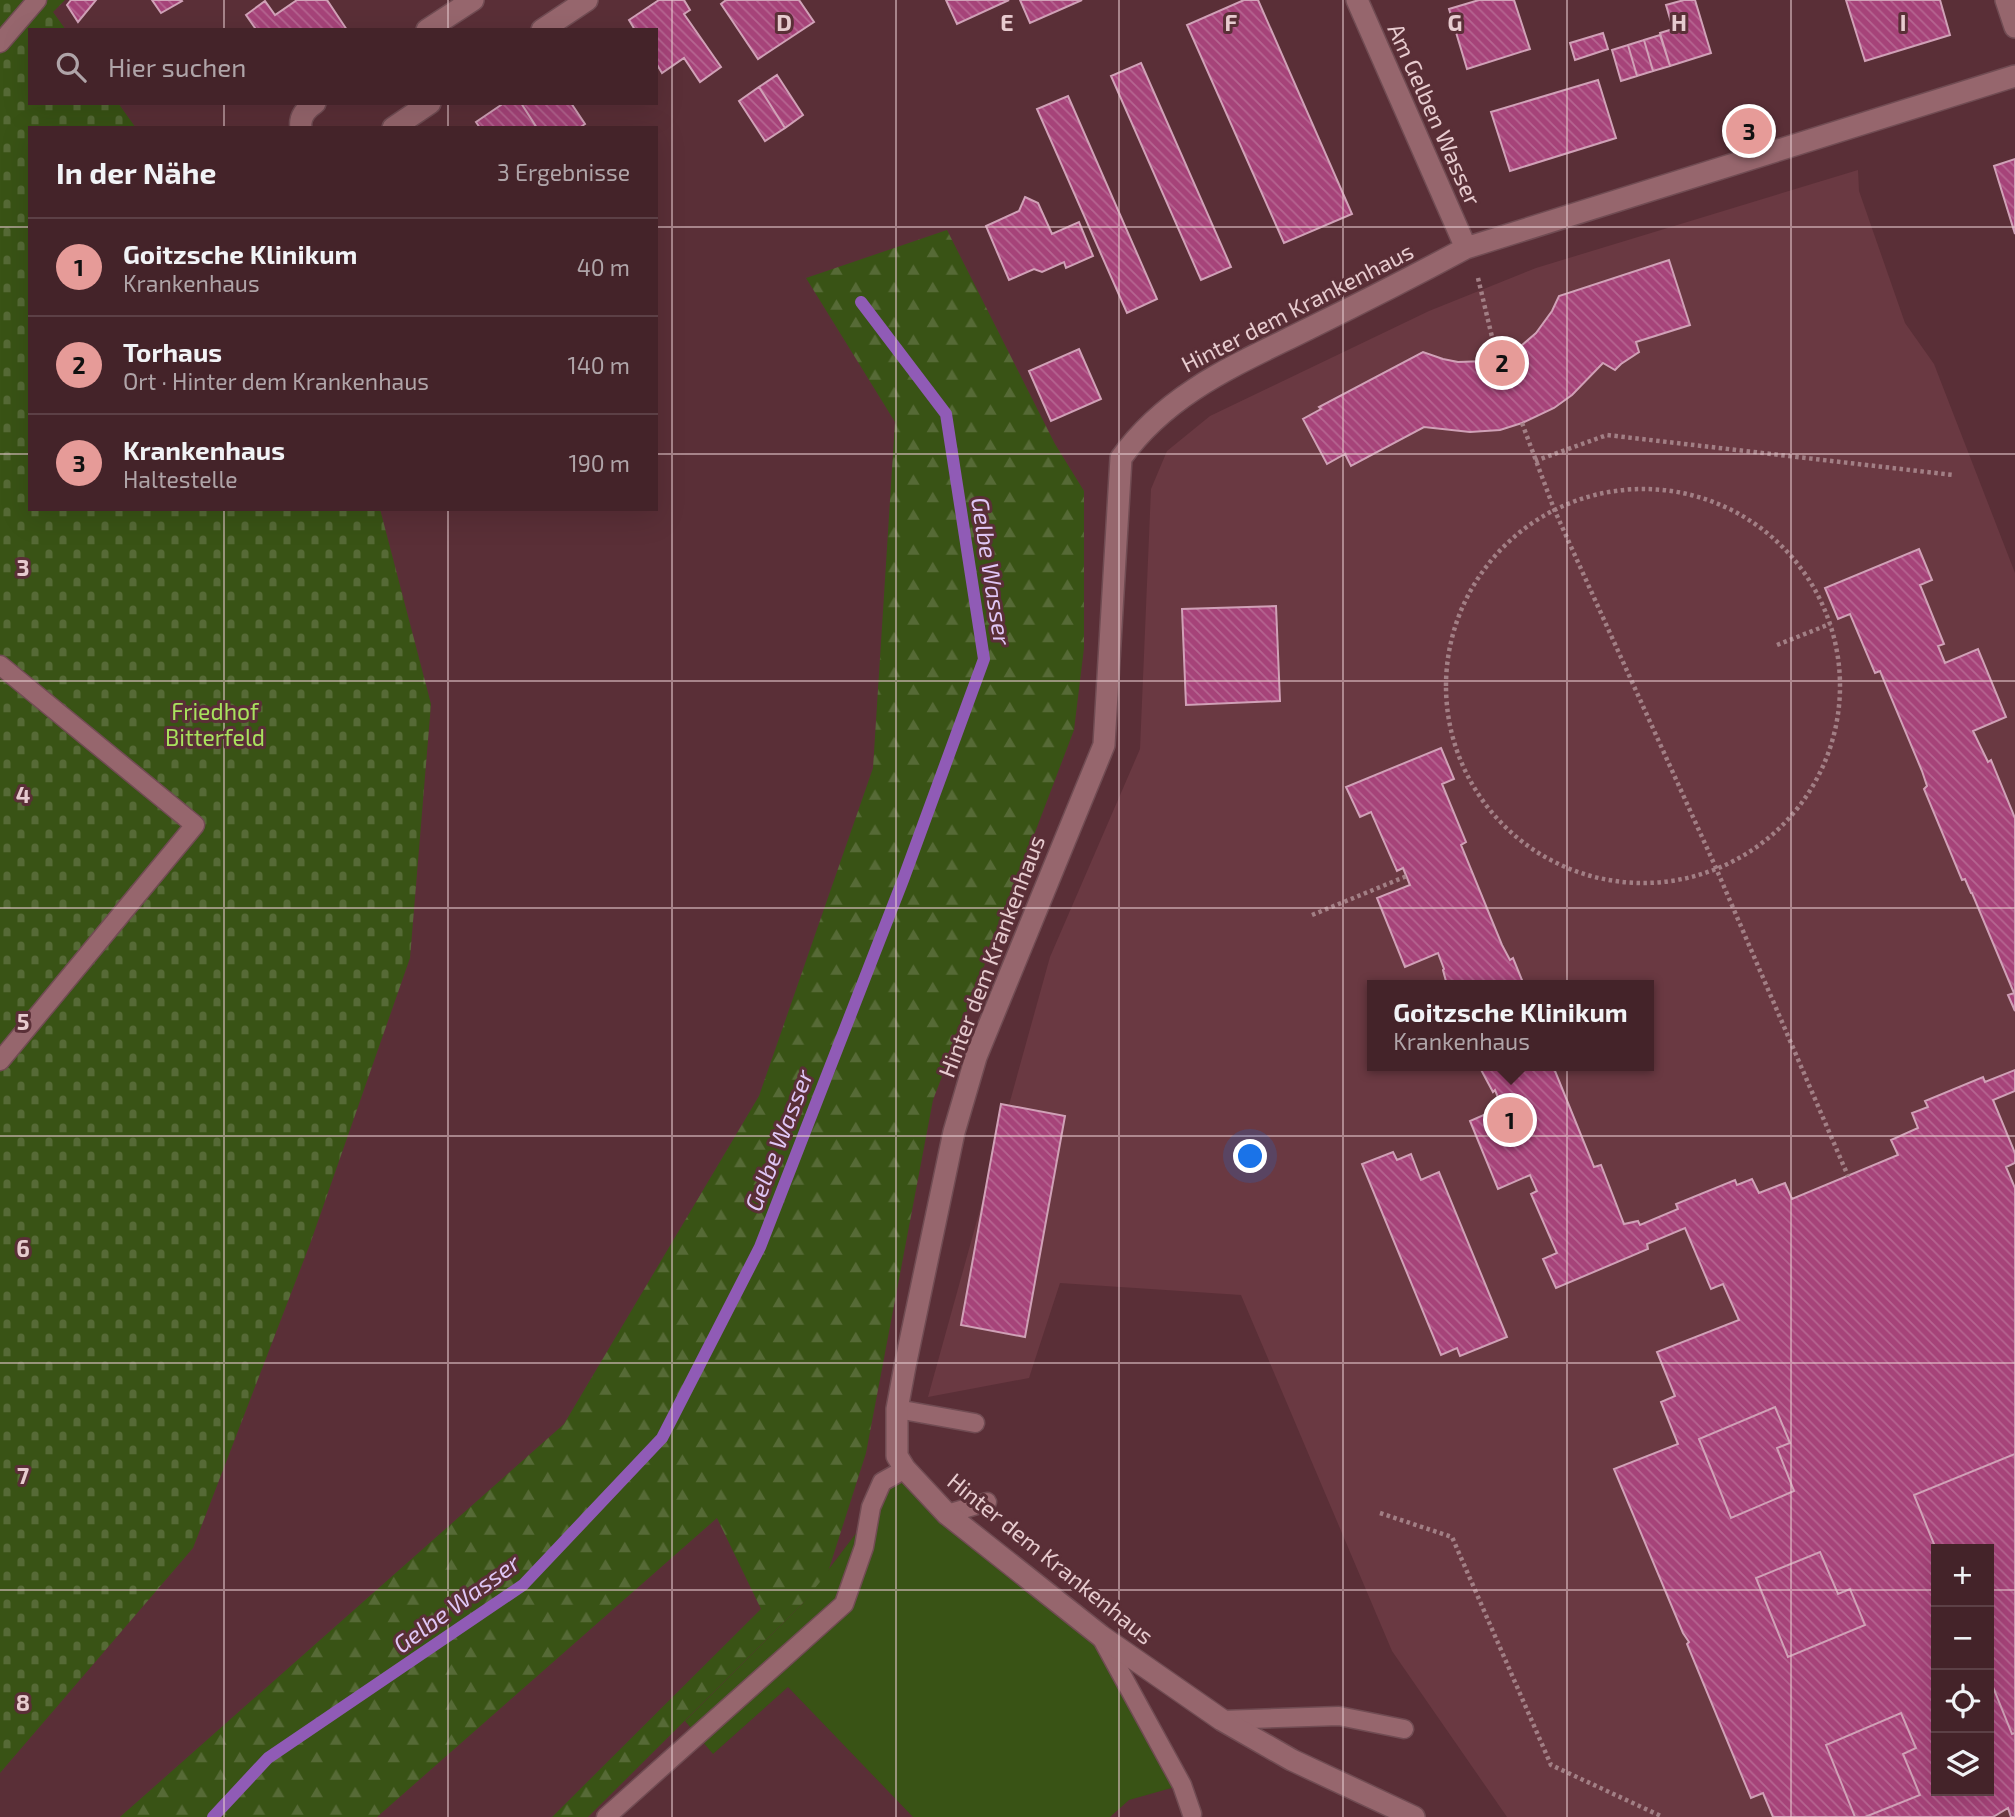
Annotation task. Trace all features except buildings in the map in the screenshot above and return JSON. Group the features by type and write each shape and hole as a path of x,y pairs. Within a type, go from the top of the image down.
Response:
{"street":[{"path":"430,28 473,0"},
{"path":"544,28 587,0"},
{"name":"Am Gelben Wasser","path":"1357,0 1466,248"},
{"path":"2006,0 2015,27"},
{"name":"Hinter dem Krankenhaus","path":"1414,1817 1292,1760 1222,1720 1101,1636 947,1514 905,1469 897,1456 897,1409 954,1132 976,1057 1104,745 1121,458 1136,436 1172,402 1228,368 1408,280 1466,248 2015,76"},
{"path":"301,126 300,121 306,109 312,105"},
{"path":"396,126 427,105"}],"lane":[{"path":"0,43 37,0"},
{"path":"0,665 195,825 0,1061"},
{"path":"897,1409 975,1423"},
{"path":"606,1817 844,1604 864,1547 871,1507 881,1482 905,1469"},
{"path":"947,1514 988,1502"},
{"path":"1101,1636 1182,1785 1192,1814"},
{"path":"1222,1720 1339,1716 1404,1729"}],"path":[{"path":"1466,248 1481,287 1497,358"},
{"path":"1522,424 1554,509 1716,869 1848,1176"},
{"path":"1535,461 1607,435 1953,475"},
{"path":"1616,490 1681,491 1742,515 1792,556 1827,611 1830,624 1841,675 1834,740 1806,799 1761,845 1703,875 1638,885 1574,873 1517,840 1474,791 1449,731 1445,665 1463,602 1501,548 1554,509 1616,490"},
{"path":"1777,645 1830,624"},
{"path":"1312,915 1407,876"},
{"path":"1380,1513 1452,1537 1551,1765 1663,1817"}],"shaded area":[{"path":"1858,170 1859,191 1905,323 1934,364 2015,573 2015,1817 1507,1817 1392,1651 1241,1295 1060,1283 1029,1378 928,1397 1050,957 1140,749 1151,489 1167,451 1210,416 1429,311 1536,268"}],"green space":[{"name":"Friedhof Bitterfeld","path":"0,0 65,0 53,12 65,28 28,28 28,105 119,105 135,126 28,126 28,511 381,511 431,704 410,958 310,1244 193,1548 0,1773"},
{"path":"947,230 1055,444 1084,491 1084,648 1074,730 933,1100 866,1453 828,1572 803,1603 588,1817 552,1817 761,1609 717,1518 377,1817 120,1817 564,1424 759,1096 873,768 895,422 806,278"},
{"path":"905,1469 1100,1635 1182,1785 1129,1800 1110,1817 913,1817 788,1687 713,1754 685,1721 803,1603"}],"waterway":[{"name":"Gelbe Wasser","path":"213,1817 268,1758 523,1585 662,1438 760,1247 903,880 984,659 946,414 861,302"}],"place":[{"name":"Krankenhaus","path":"1749,131"},
{"name":"Torhaus","path":"1502,363"},
{"name":"Goitzsche Klinikum","path":"1510,1120"}]}
